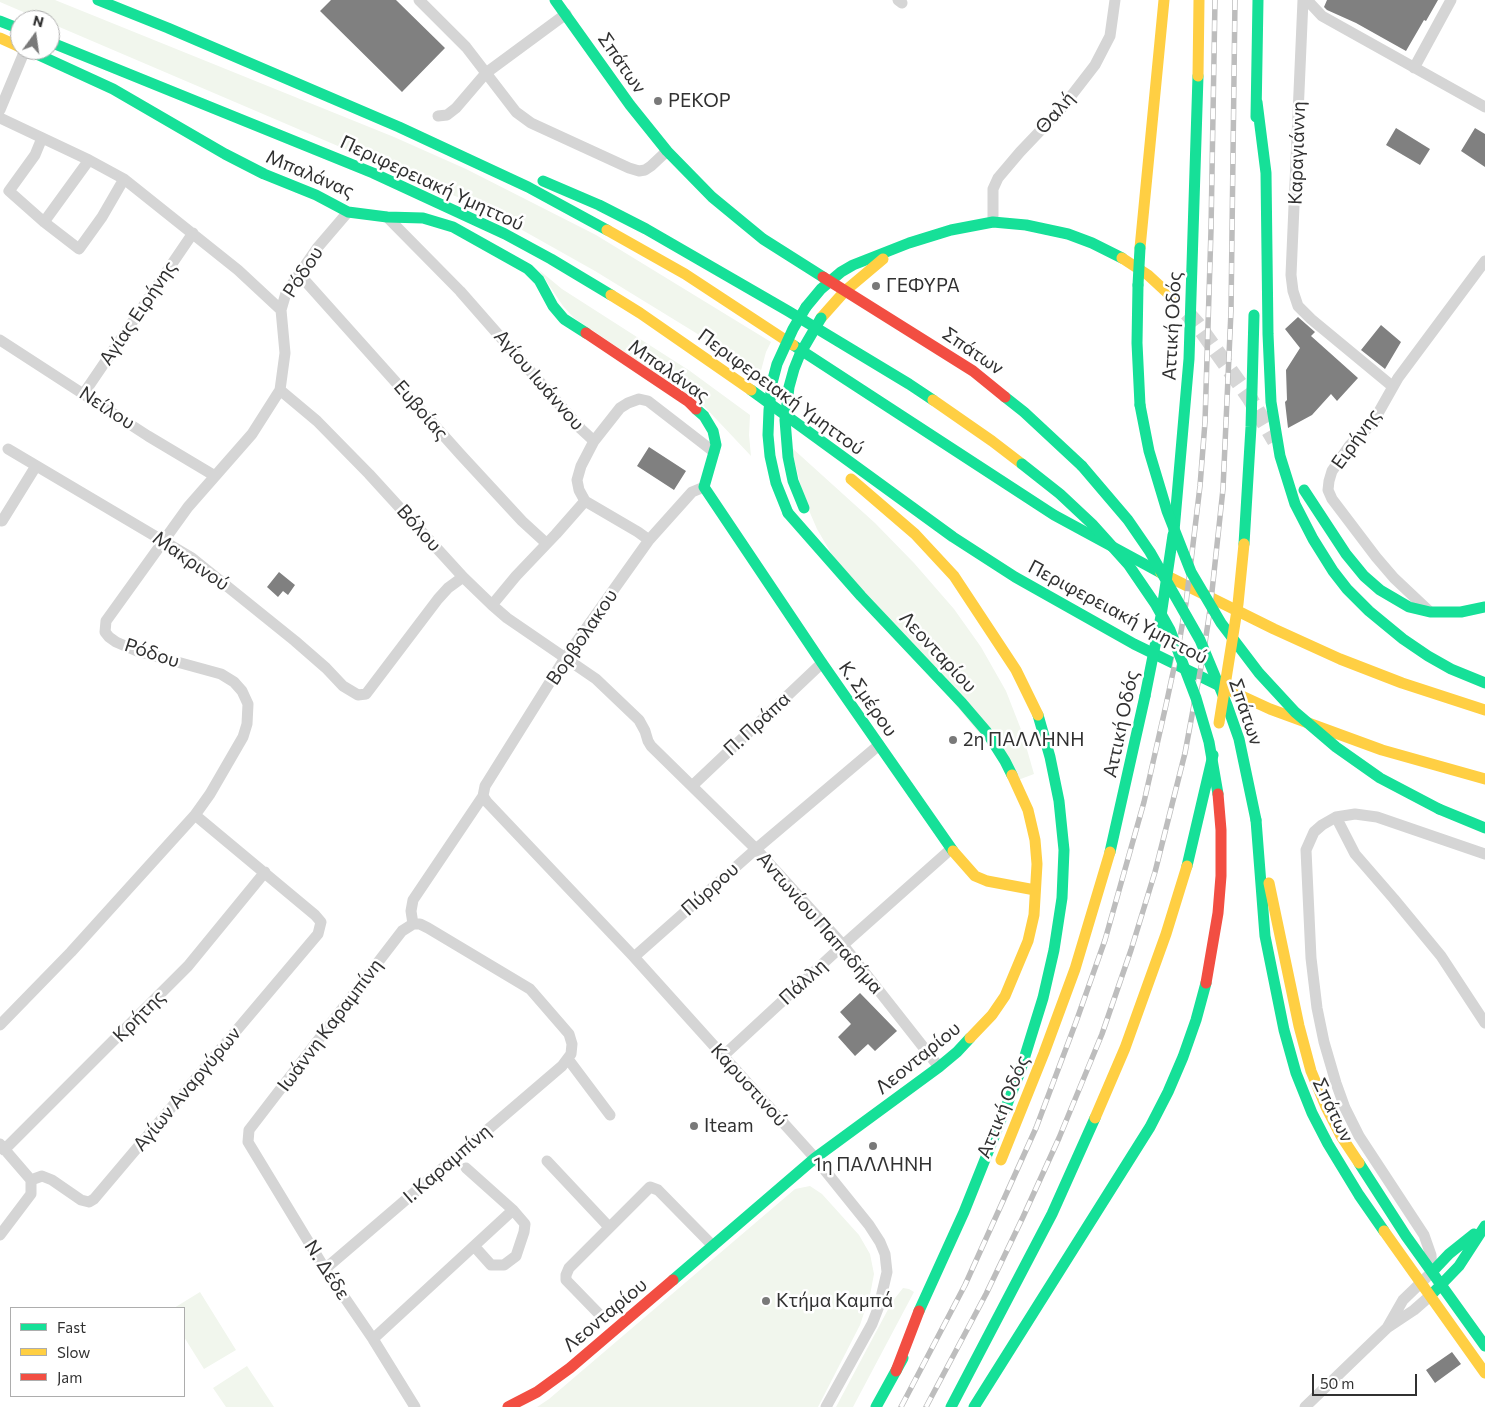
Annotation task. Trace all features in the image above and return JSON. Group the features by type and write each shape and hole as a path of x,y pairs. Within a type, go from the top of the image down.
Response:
{"main road":[{"name":"Περιφερειακή Υμηττού","path":"98,0 399,127 528,187 676,269 1054,515 1151,568 1340,659 1402,683 1485,710"},
{"name":"Σπάτων","path":"555,0 630,105 667,152 705,191 734,217 763,239 938,348 1000,391 1082,466 1128,520 1171,586 1200,640 1239,739 1299,1026 1311,1071 1326,1107 1341,1136 1406,1236 1485,1346"},
{"path":"1164,0 1140,248 1137,343 1140,405 1149,451 1167,511 1191,572 1221,623 1259,673 1295,712 1336,747 1380,778 1439,809 1485,828"},
{"name":"Αττική Οδός","path":"996,1173 1044,1053 1078,960 1111,850 1161,616 1173,535 1189,359 1198,108 1199,0"},
{"path":"1255,221 1258,0"},
{"name":"Περιφερειακή Υμηττού","path":"60,46 373,173 439,202 552,259 640,313 754,392 953,538 1015,577 1134,644 1199,677 1270,709 1382,750 1485,779"},
{"name":"Μπαλάνας","path":"48,60 113,89 225,154 264,174 316,195 348,212 423,218 453,227 528,269 539,280 553,306 564,319 689,402 704,416 713,431 716,445 704,487"},
{"path":"1257,102 1266,173 1271,402 1280,456 1296,504 1313,539 1333,571 1347,589 1369,611 1403,639 1428,656 1485,683"},
{"path":"399,127 432,135 599,205 646,229 909,384 992,441 1060,494 1092,524 1128,564 1156,604 1170,630 1196,698 1209,742 1218,788 1221,830 1221,876 1218,913 1206,984 1183,1057 1168,1092 1150,1126 974,1407"},
{"name":"Λεονταρίου","path":"508,1407 537,1392 570,1368 815,1158 939,1067 974,1035 992,1015 1005,996 1028,941 1034,915 1037,864 1035,840 1028,810 1005,761 986,731 962,703 861,596 788,512 776,483 768,435 768,410 772,383 793,329 806,307 830,282 853,265 950,230 993,222 1026,225 1068,234 1092,243 1148,275 1174,298"},
{"name":"Λεονταρίου","path":"825,554 793,481 788,457 785,420 789,387 800,354 820,318 860,276 896,248"},
{"path":"952,1407 1052,1214 1095,1120 1125,1048 1166,934 1187,864 1205,794 1237,613 1244,544 1251,427 1254,300"},
{"path":"640,313 747,401 825,458"},
{"path":"839,470 914,534 954,576 1016,670 1037,713 1050,757 1059,801 1064,850 1062,898 1054,950 1043,998 1020,1072 964,1212 917,1315 896,1370"},
{"name":"Κ. Σμέρου","path":"704,487 822,663 952,849 976,876 987,882 1035,890"},
{"path":"1304,490 1346,554 1371,583 1399,603 1430,612 1461,612 1485,607"},
{"name":"Σπάτων","path":"1256,820 1265,936 1284,1030 1296,1073 1312,1113 1328,1144 1359,1195 1485,1373"},
{"path":"1432,1272 1449,1254 1485,1225"},
{"path":"1430,1296 1459,1266 1485,1225"},
{"path":"876,1407 952,1267"}],"street":[{"path":"419,0 466,47 516,112 532,123 639,171 645,170 667,152"},
{"name":"Θαλή","path":"993,222 993,189 998,178 1061,109 1095,65 1110,36 1115,0"},
{"path":"1305,0 1322,16 1485,107"},
{"name":"Καραγιάννη","path":"1305,0 1292,275 1293,291 1298,306 1311,319 1392,386"},
{"path":"1414,68 1451,0"},
{"path":"438,116 447,115 456,108 486,73 566,14"},
{"path":"0,110 22,60"},
{"path":"0,118 89,160 124,179 238,270 281,310"},
{"path":"42,138 35,155 9,191 44,222 79,249 102,217 124,179"},
{"path":"44,222 89,160"},
{"name":"Ρόδου","path":"0,1025 71,952 195,815 210,794 243,737 248,704 242,691 234,682 221,674 137,652 109,638 105,632 106,621 188,507 252,434 280,390 285,353 281,310 286,293 318,247 348,212"},
{"name":"Αγίου Ιωάννου","path":"387,216 466,298 581,429 594,441 581,466 577,480 579,490 585,501"},
{"name":"Αγίας Ειρήνης","path":"84,393 193,233"},
{"name":"Ειρήνης","path":"1430,612 1383,566 1337,506 1328,490 1328,480 1350,444 1372,424 1392,386 1485,261"},
{"name":"Ευβοίας","path":"299,274 522,522 546,543"},
{"name":"Νείλου","path":"0,340 148,436 215,476"},
{"name":"Βόλου","path":"280,390 317,421 369,474 463,577 492,605 507,618 565,658"},
{"path":"594,441 620,408 628,402 639,400 648,402 714,452"},
{"name":"Μακρινού","path":"8,449 192,558 320,663 343,686 358,695 366,694 438,599 448,588 463,577"},
{"path":"2,521 36,466"},
{"name":"Βορβολακου","path":"413,924 411,911 413,900 485,799 485,786 565,658 649,540 692,492 704,487"},
{"path":"492,605 585,501 649,540"},
{"name":"Αντωνίου Παπαδήμα","path":"565,658 596,679 639,720 648,742 756,849 843,945 939,1067"},
{"name":"Π. Πράπα","path":"692,786 822,663"},
{"name":"Πύρρου","path":"634,957 756,849 879,745"},
{"name":"Καρυστινού","path":"485,799 634,957 815,1158 869,1225 883,1248 887,1272 879,1306 872,1324 826,1407"},
{"path":"1387,1328 1403,1300 1432,1272 1431,1255 1424,1235 1359,1136 1345,1108 1336,1083 1324,1042 1317,1008 1311,958 1306,850 1314,832 1322,825 1336,817 1355,814 1377,817 1485,854"},
{"path":"195,815 265,872"},
{"path":"1336,817 1355,854 1441,956 1485,1023"},
{"name":"Πάλλη","path":"723,1056 843,945 952,849"},
{"name":"Αγίων Αναργύρων","path":"31,1180 42,1176 52,1180 81,1200 89,1202 94,1199 318,934 321,922 316,915 265,872"},
{"name":"Κρήτης","path":"2,1147 188,966 265,872"},
{"path":"413,924 420,924 428,928 530,989 569,1034 572,1044 568,1059 610,1115"},
{"name":"Ιωάννη Καραμπίνη","path":"249,1130 402,931 413,924"},
{"name":"Ι. Καραμπίνη","path":"325,1269 568,1059"},
{"name":"Ν. Δέδε","path":"249,1130 248,1142 325,1269 415,1407"},
{"path":"0,1235 30,1194 31,1180 2,1147"},
{"path":"547,1161 609,1227"},
{"path":"466,1168 513,1210 525,1224 516,1256 504,1266 491,1264 474,1246"},
{"path":"600,1315 566,1280 566,1275 569,1268 650,1187 658,1190 713,1246"},
{"path":"372,1339 513,1210"},
{"path":"1305,1407 1387,1328 1414,1310 1430,1296"}],"shaded area":[{"path":"0,0 55,0 394,137 466,169 596,235 771,342 766,352 759,378 696,333 595,271 483,208 60,27 60,10 19,10 0,2"},
{"path":"539,270 562,289 690,371 750,415 751,456 702,404 574,318 563,306"},
{"path":"791,447 875,523 914,563 954,609 981,647 1006,691 1022,732 1034,774 1018,780 834,558 817,529 804,499"},
{"name":"Kτήμα Καμπά","path":"810,1186 822,1194 859,1235 870,1254 874,1274 870,1295 860,1325 818,1407 537,1407 549,1399 795,1189"},
{"path":"903,1288 914,1292 853,1407 836,1407 892,1302"},
{"path":"200,1292 236,1350 204,1369 185,1339 185,1307 176,1307"},
{"path":"247,1366 274,1407 226,1407 213,1388"}],"building":[{"path":"331,0 396,0 445,48 402,92 320,11"},
{"path":"1327,0 1438,0 1406,51 1356,23 1327,10 1324,7"},
{"path":"1396,128 1430,149 1420,165 1386,145"},
{"path":"1475,128 1485,134 1485,167 1461,151"},
{"path":"1298,317 1315,332 1311,336 1358,378 1337,401 1331,394 1312,415 1288,428 1285,402 1287,400 1286,370 1300,348 1285,329"},
{"path":"1381,325 1401,342 1385,369 1361,350"},
{"path":"649,447 686,471 674,490 637,466"},
{"path":"279,572 295,585 288,595 283,591 278,597 267,587"},
{"path":"860,993 897,1031 875,1051 868,1044 855,1056 838,1037 851,1024 840,1012"},
{"path":"1452,1352 1461,1364 1435,1383 1426,1370"}],"tunnel":[{"path":"1187,313 1197,324 1249,397 1275,441"}],"railway":[{"path":"901,1407 965,1285 1036,1128 1105,940 1144,802 1166,705 1186,603 1200,486 1205,422 1215,0"},
{"path":"926,1407 986,1294 1023,1217 1059,1138 1102,1034 1155,872 1185,753 1210,610 1223,489 1231,311 1235,0"}],"traffic: fast":[{"path":"98,0 399,127 528,187 607,230"},
{"path":"555,0 630,105 667,151 712,197 763,239 823,277"},
{"path":"1256,117 1258,0"},
{"path":"0,21 10,25"},
{"path":"60,46 373,173 505,234 611,295"},
{"path":"50,60 113,89 225,154 264,174 316,195 348,212 387,217 423,218 453,227 528,269 539,280 553,306 564,319 586,333"},
{"path":"1174,531 1189,359 1198,76"},
{"path":"1257,102 1266,173 1268,334 1271,402 1280,456 1295,504 1313,539 1333,571 1347,589 1369,611 1403,639 1428,656 1451,669 1485,683"},
{"path":"543,181 599,205 646,229 788,311 933,400"},
{"path":"806,307 821,289 841,272 853,265 909,243 951,230 993,222 1026,225 1068,234 1092,243 1122,258"},
{"path":"1138,285 1140,248"},
{"path":"1138,285 1137,343 1140,405"},
{"path":"788,513 776,483 770,456 768,435 769,410 772,383 777,364 793,329 806,307"},
{"path":"1244,544 1251,427 1254,315"},
{"path":"804,508 793,481 788,457 785,420 789,387 794,369 800,354 821,318"},
{"path":"793,345 1054,515 1161,573"},
{"path":"751,390 953,537 1015,577 1134,644 1220,686"},
{"path":"1005,397 1024,412 1082,466"},
{"path":"1140,405 1149,451 1167,511 1191,572 1221,623 1259,673 1295,712 1336,747 1380,778 1439,809"},
{"path":"696,409 704,416 713,431 716,445 704,487 822,663 953,851"},
{"path":"1022,464 1060,494 1092,524 1128,564 1156,605 1170,630 1196,698 1209,742 1218,794"},
{"path":"1082,466 1128,520 1150,552 1200,640 1239,739 1256,820"},
{"path":"1304,490 1346,554 1364,576 1380,590 1409,607 1430,612 1461,612 1485,607"},
{"path":"788,513 861,596 986,731 1012,775"},
{"path":"1145,696 1161,616 1173,535"},
{"path":"1110,852 1145,696"},
{"path":"919,1311 964,1212 1020,1072 1043,998 1054,950 1062,898 1064,850 1059,801 1050,757 1038,715"},
{"path":"1187,866 1213,755"},
{"path":"1439,809 1485,828"},
{"path":"1256,820 1265,936 1284,1030 1296,1073 1312,1113 1328,1144 1359,1195 1384,1231"},
{"path":"974,1407 1150,1127 1183,1057 1206,983"},
{"path":"673,1280 815,1158 939,1067 970,1038"},
{"path":"951,1407 1052,1214 1095,1118"},
{"path":"1359,1163 1406,1236 1485,1346"},
{"path":"1433,1293 1459,1266 1485,1226"},
{"path":"1432,1272 1449,1254 1474,1234"},
{"path":"876,1407 903,1358"}],"traffic: slow":[{"path":"1140,248 1164,0"},
{"path":"1198,76 1199,0"},
{"path":"0,38 10,42"},
{"path":"607,230 685,274 793,345"},
{"path":"1122,258 1148,275 1174,299"},
{"path":"821,318 845,291 883,259"},
{"path":"611,295 751,390"},
{"path":"933,400 1022,464"},
{"path":"851,479 915,534 954,576 1016,670 1038,715"},
{"path":"1219,723 1238,604 1244,544"},
{"path":"1161,573 1274,629 1340,659 1402,683 1485,710"},
{"path":"1220,686 1270,709 1382,750 1485,779"},
{"path":"970,1038 992,1015 1005,996 1028,941 1034,915 1037,864 1035,840 1028,810 1012,775"},
{"path":"953,851 975,876 987,881 1035,890"},
{"path":"1001,1160 1075,969 1110,852"},
{"path":"1095,1118 1125,1048 1166,934 1187,866"},
{"path":"1269,883 1299,1026 1311,1071 1341,1136 1359,1163"},
{"path":"1384,1231 1485,1373"}],"traffic: jam":[{"path":"823,277 973,371 1005,397"},
{"path":"586,333 689,402 696,409"},
{"path":"1206,983 1218,913 1221,876 1221,830 1218,794"},
{"path":"508,1407 537,1392 570,1368 673,1280"},
{"path":"896,1371 919,1311"}],"place":[{"name":"ΡΕΚΟΡ","path":"658,101"},
{"name":"ΓΕΦΥΡΑ","path":"876,286"},
{"name":"2η ΠΑΛΛΗΝΗ","path":"953,740"},
{"name":"Iteam","path":"694,1126"},
{"name":"1η ΠΑΛΛΗΝΗ","path":"873,1146"},
{"name":"Kτήμα Καμπά","path":"766,1301"}]}
